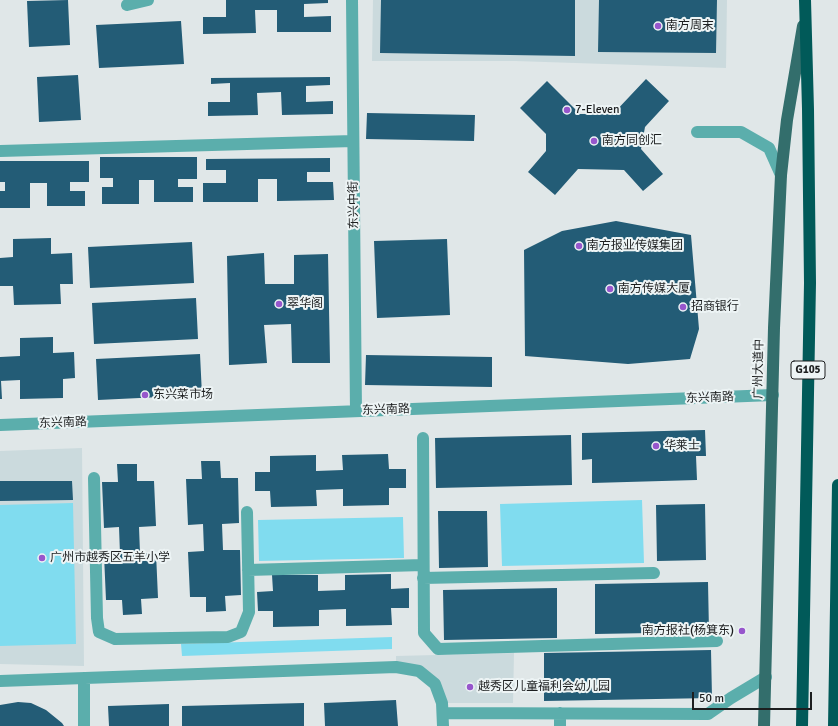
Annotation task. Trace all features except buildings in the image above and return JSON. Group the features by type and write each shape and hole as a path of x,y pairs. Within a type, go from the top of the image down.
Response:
{"highway":[{"name":"广州大道中","path":"802,726 810,283 808,109 804,15 805,0"},
{"path":"834,726 838,485"}],"main road":[{"name":"广州大道中","path":"764,726 780,175 787,120 804,15"}],"street":[{"path":"127,5 148,0"},
{"name":"东兴中街","path":"352,0 356,411"},
{"path":"697,132 741,132 769,148 780,175"},
{"path":"0,151 353,141"},
{"name":"东兴南路","path":"0,425 773,395"},
{"path":"423,438 424,633 438,649 717,642"},
{"path":"94,478 97,618 99,632 115,638 228,638 241,632 249,612 247,512"},
{"path":"248,570 423,565"},
{"path":"423,578 654,573"},
{"path":"0,681 396,667 419,671 435,684 442,703 443,726"},
{"path":"443,713 708,714 766,677"},
{"path":"84,678 84,726"},
{"path":"560,713 560,726"}],"shaded area":[{"path":"373,0 727,0 726,68 515,61 372,61"},
{"name":"广州市越秀区五羊小学","path":"82,448 84,666 0,664 0,451"},
{"path":"642,500 644,563 502,566 500,504"},
{"path":"73,503 76,644 0,646 0,505"},
{"path":"403,517 404,558 259,561 258,520"},
{"path":"392,637 392,649 182,656 181,644"},
{"path":"514,653 513,703 442,703 434,682 396,667 396,656"}],"place":[{"name":"南方周末","path":"658,26"},
{"name":"7-Eleven","path":"567,110"},
{"name":"南方同创汇","path":"594,141"},
{"name":"南方报业传媒集团","path":"579,246"},
{"name":"南方传媒大厦","path":"610,289"},
{"name":"翠华阁","path":"279,304"},
{"name":"招商银行","path":"683,307"},
{"name":"东兴菜市场","path":"145,395"},
{"name":"华莱士","path":"656,446"},
{"name":"广州市越秀区五羊小学","path":"42,558"},
{"name":"南方报社(杨箕东)","path":"742,631"},
{"name":"越秀区儿童福利会幼儿园","path":"470,687"}]}
